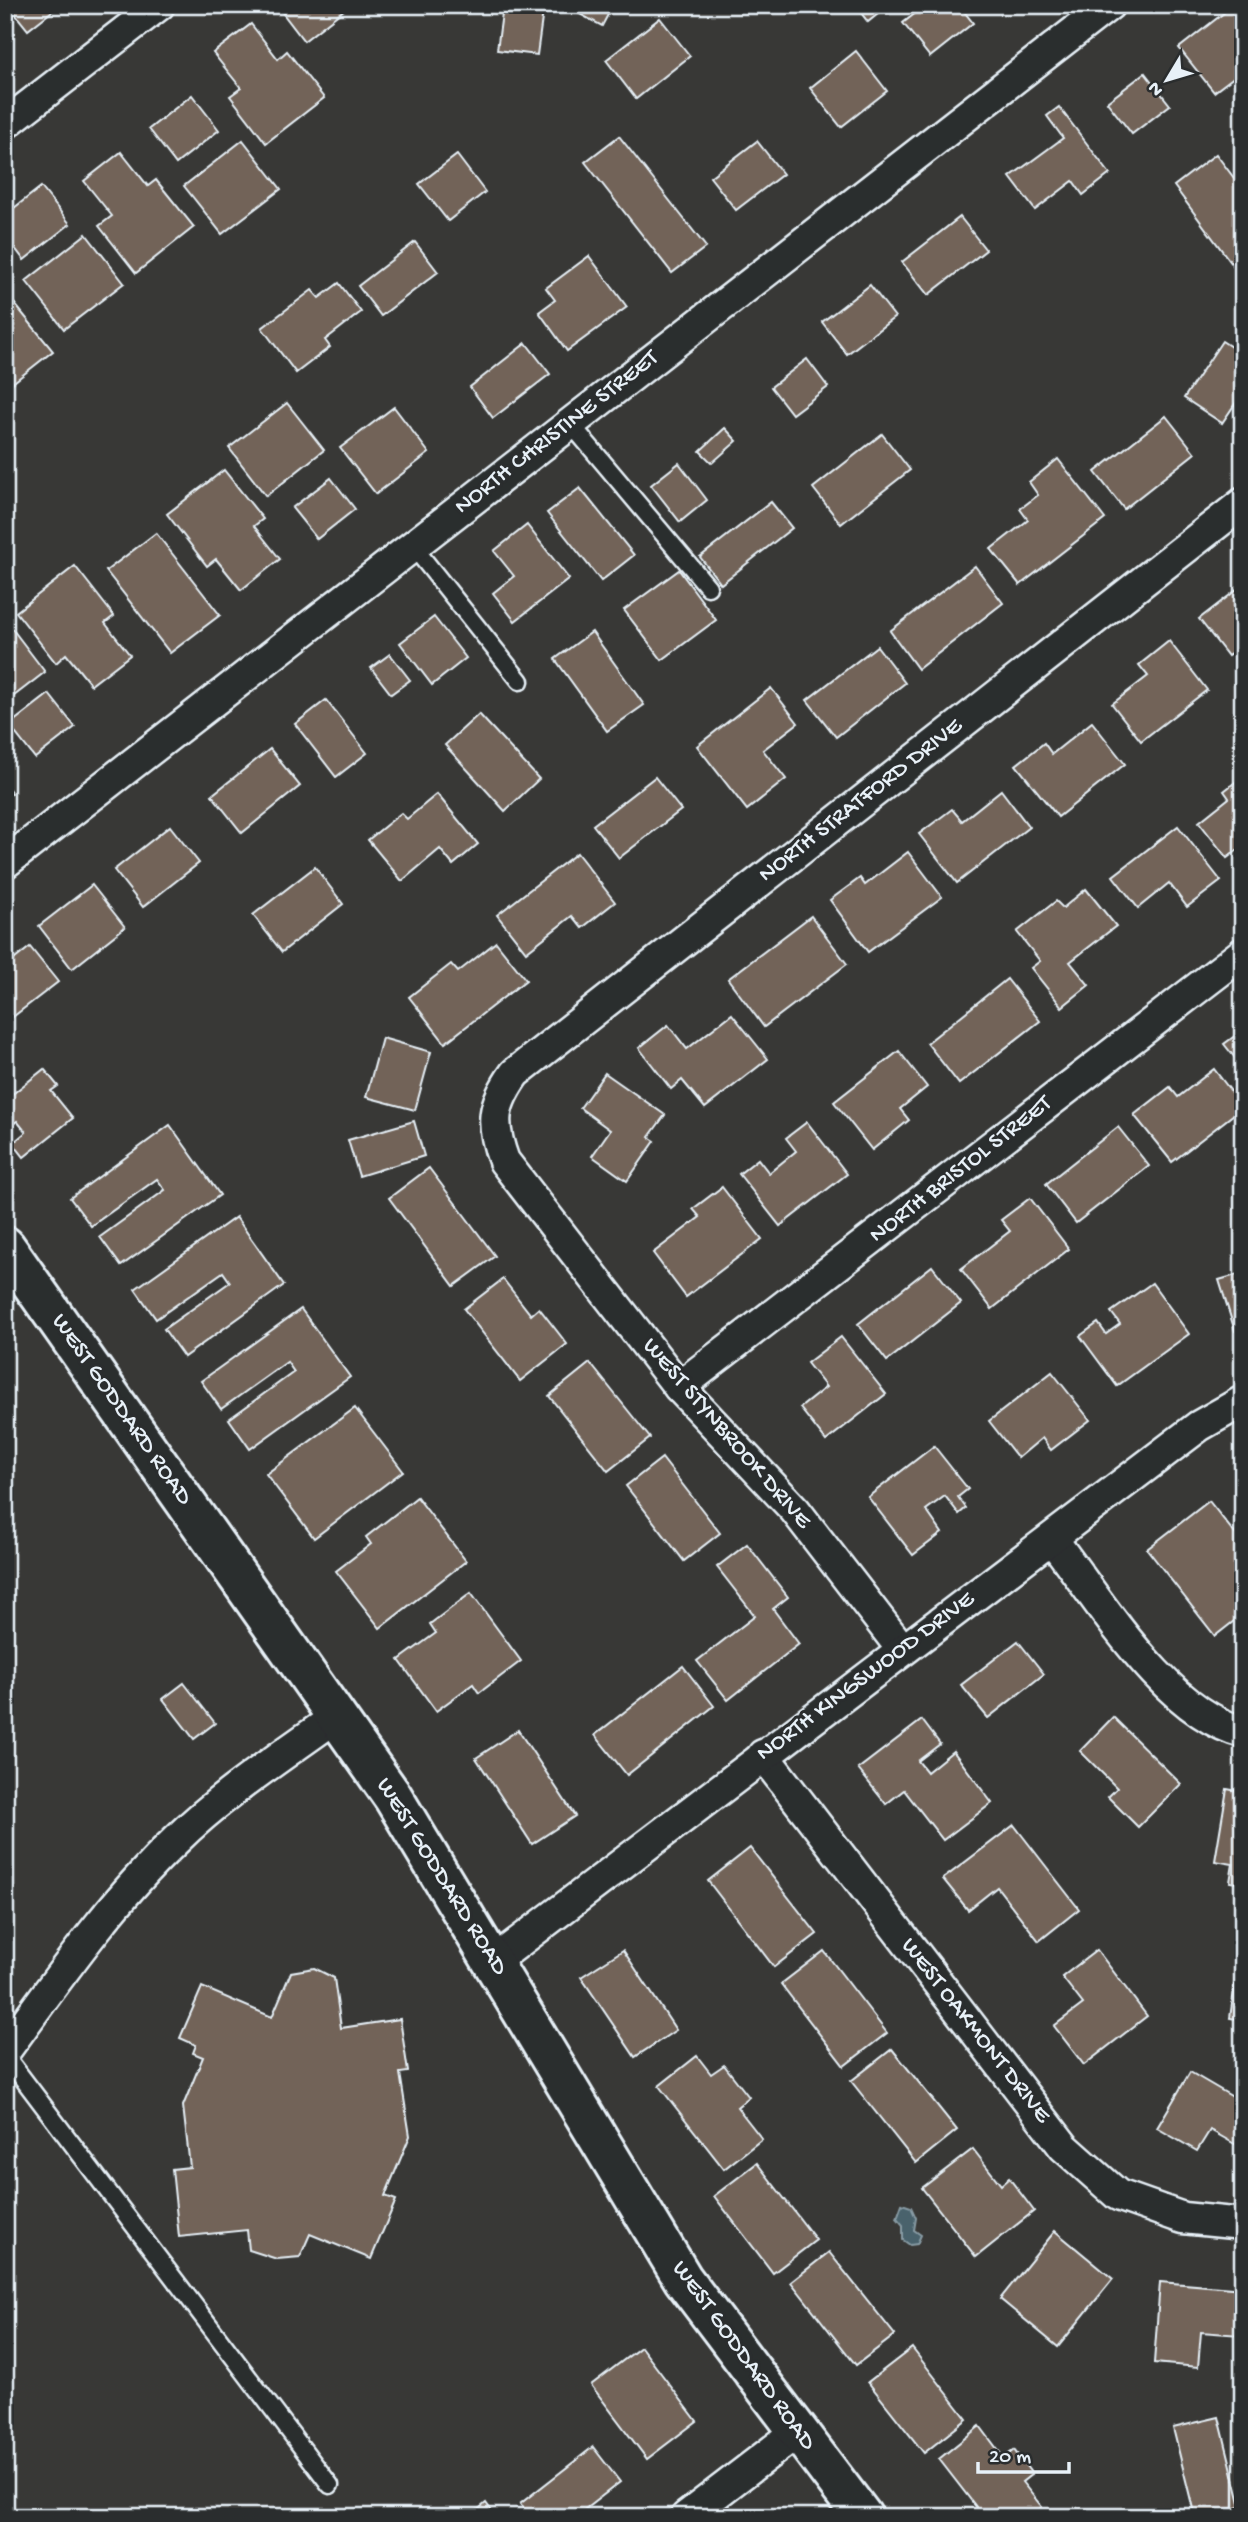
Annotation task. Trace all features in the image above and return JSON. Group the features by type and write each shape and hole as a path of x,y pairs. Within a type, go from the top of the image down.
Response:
{"street":[{"path":"5,124 159,5"},
{"name":"NORTH CHRISTINE STREET","path":"5,863 1110,5"},
{"name":"NORTH STRATFORD DRIVE","path":"495,1112 503,1090 515,1073 1243,503"},
{"name":"NORTH BRISTOL STREET","path":"679,1387 1243,953"},
{"name":"WEST STYNBROOK DRIVE","path":"495,1112 495,1136 504,1160 679,1387 795,1510 902,1649"},
{"name":"WEST GODDARD ROAD","path":"5,1246 393,1797 683,2279 863,2517"},
{"name":"NORTH KINGSWOOD DRIVE","path":"494,1961 1199,1426 1243,1401"},
{"path":"1052,1539 1159,1678 1187,1705 1216,1724 1243,1732"},
{"path":"5,2053 86,1940 132,1884 178,1838 236,1788 337,1716"},
{"name":"WEST OAKMONT DRIVE","path":"763,1755 1064,2147 1118,2195 1183,2218 1243,2224"},
{"path":"686,2517 797,2432"}],"lane":[{"path":"569,423 708,587"},
{"path":"412,545 520,681"},
{"path":"5,2053 330,2485"}],"water":[{"path":"902,2204 911,2207 916,2218 914,2230 921,2235 917,2244 910,2245 903,2240 903,2225 897,2218"}],"building":[{"path":"8,5 60,5 28,30"},
{"path":"289,5 350,5 304,41 281,11"},
{"path":"563,5 613,5 602,26"},
{"path":"855,5 889,5 868,22"},
{"path":"926,5 959,5 973,23 930,57 903,23"},
{"path":"1234,5 1243,5 1243,70 1214,92 1179,48"},
{"path":"503,6 543,11 537,55 497,50"},
{"path":"660,18 690,56 636,99 606,60"},
{"path":"251,24 278,59 287,51 324,98 266,143 230,96 241,88 213,53"},
{"path":"856,51 887,91 841,127 810,88"},
{"path":"1145,73 1170,105 1132,134 1107,102"},
{"path":"192,95 219,130 176,164 149,129"},
{"path":"1059,107 1110,174 1083,195 1073,181 1035,210 1010,177 1063,138 1047,116"},
{"path":"619,136 706,247 672,273 585,162"},
{"path":"243,140 281,189 222,234 184,186"},
{"path":"757,141 783,174 736,210 710,177"},
{"path":"121,152 148,186 156,180 194,227 136,273 99,226 112,216 84,181"},
{"path":"1216,154 1243,190 1243,263 1235,268 1174,186"},
{"path":"457,155 485,192 448,221 419,184"},
{"path":"41,187 70,224 24,260 5,235 5,215"},
{"path":"960,217 986,250 928,295 902,262"},
{"path":"86,234 124,283 64,329 26,281"},
{"path":"415,242 438,272 381,316 358,286"},
{"path":"589,256 627,307 567,351 539,312 555,300 546,288"},
{"path":"339,283 361,312 325,340 330,347 296,373 262,328 312,290 319,298"},
{"path":"870,285 895,317 847,354 822,322"},
{"path":"5,292 53,351 5,389"},
{"path":"1243,339 1243,392 1222,423 1184,398 1222,341 1236,350"},
{"path":"526,343 550,374 493,418 470,387"},
{"path":"807,359 828,387 792,414 771,387"},
{"path":"287,403 324,450 266,496 229,448"},
{"path":"394,407 429,453 376,494 340,448"},
{"path":"1166,416 1195,453 1124,509 1095,472"},
{"path":"725,428 737,441 712,463 700,451"},
{"path":"882,434 910,470 841,524 813,488"},
{"path":"1058,459 1105,519 1020,585 991,549 1028,520 1020,509 1038,495 1029,482"},
{"path":"679,463 707,500 680,522 651,485"},
{"path":"224,470 263,519 254,526 280,559 241,590 216,559 207,566 167,514"},
{"path":"331,478 355,509 317,539 292,508"},
{"path":"580,488 634,555 601,581 547,513"},
{"path":"771,502 792,528 721,584 700,557"},
{"path":"527,525 569,579 515,621 493,593 514,576 494,551"},
{"path":"156,533 220,615 170,653 106,571"},
{"path":"75,566 114,616 105,623 130,655 91,685 66,654 56,663 16,612"},
{"path":"975,566 1003,603 918,669 890,631"},
{"path":"679,570 716,620 662,660 624,610"},
{"path":"1243,585 1243,644 1228,656 1199,619"},
{"path":"434,617 466,658 432,685 400,643"},
{"path":"7,622 45,672 5,703 5,623"},
{"path":"592,632 644,705 607,731 555,659"},
{"path":"1169,641 1207,690 1141,741 1112,704 1148,676 1139,665"},
{"path":"877,646 905,683 836,737 807,700"},
{"path":"390,654 410,680 391,694 371,668"},
{"path":"771,688 798,723 763,750 786,779 747,810 697,746"},
{"path":"49,694 75,727 35,758 9,725"},
{"path":"326,700 367,753 336,777 295,724"},
{"path":"479,714 539,779 505,811 445,745"},
{"path":"1092,722 1125,764 1058,817 1016,765 1044,743 1052,754"},
{"path":"270,749 300,786 242,833 212,795"},
{"path":"1243,776 1243,846 1227,858 1199,822 1229,798 1224,791"},
{"path":"655,777 681,810 619,858 593,825"},
{"path":"5,784 12,793 5,799"},
{"path":"1001,790 1029,827 957,883 919,834 952,809 962,821"},
{"path":"437,794 478,844 453,865 440,849 402,881 368,840 401,813 407,819"},
{"path":"170,826 199,863 143,907 114,870"},
{"path":"1178,826 1221,881 1187,907 1169,883 1138,908 1113,876"},
{"path":"908,852 942,897 868,952 830,900 860,878 865,885"},
{"path":"577,853 615,902 582,928 572,916 526,952 497,915"},
{"path":"315,867 343,904 282,952 253,915"},
{"path":"92,885 125,927 72,969 39,926"},
{"path":"1086,889 1116,926 1070,962 1089,985 1062,1007 1031,968 1040,961 1017,932 1056,901 1063,908"},
{"path":"811,916 847,964 764,1027 728,979"},
{"path":"496,942 526,980 445,1043 409,997 451,964 458,972"},
{"path":"30,947 58,982 5,1023 5,967"},
{"path":"1007,979 1040,1021 959,1084 927,1043"},
{"path":"732,1014 768,1059 705,1108 682,1080 671,1089 639,1048 668,1025 687,1049"},
{"path":"1243,1030 1243,1068 1224,1044"},
{"path":"382,1038 431,1052 415,1110 366,1097"},
{"path":"899,1051 927,1087 900,1109 909,1120 872,1150 834,1102"},
{"path":"44,1069 58,1086 51,1091 73,1118 24,1157 13,1143 26,1132 17,1121 5,1130 5,1100"},
{"path":"1214,1069 1243,1107 1172,1162 1134,1115 1170,1087 1178,1097"},
{"path":"605,1073 665,1115 649,1137 655,1141 627,1181 592,1156 610,1130 580,1108"},
{"path":"414,1121 424,1156 359,1176 348,1140"},
{"path":"807,1122 847,1174 780,1226 739,1174 758,1159 769,1173 796,1151 786,1138"},
{"path":"170,1125 220,1195 121,1266 100,1237 165,1190 157,1179 91,1226 70,1198"},
{"path":"1118,1127 1149,1166 1076,1223 1046,1184"},
{"path":"429,1168 495,1256 454,1286 389,1198"},
{"path":"722,1187 762,1239 686,1297 653,1253 700,1217 693,1209"},
{"path":"1030,1198 1069,1249 992,1309 961,1269 1010,1231 1001,1220"},
{"path":"236,1217 284,1285 184,1357 164,1329 230,1282 223,1272 156,1319 135,1289"},
{"path":"932,1266 961,1303 887,1361 858,1324"},
{"path":"1243,1273 1243,1329 1235,1331 1219,1280"},
{"path":"503,1279 531,1315 539,1308 567,1344 520,1381 464,1309"},
{"path":"1152,1283 1189,1334 1117,1386 1080,1336 1098,1323 1106,1334 1120,1324 1111,1312"},
{"path":"301,1309 350,1377 250,1449 229,1419 294,1372 287,1362 221,1409 201,1381"},
{"path":"841,1337 886,1394 826,1441 800,1408 826,1387 807,1363"},
{"path":"590,1363 650,1438 608,1471 549,1396"},
{"path":"1052,1372 1090,1420 1051,1450 1042,1438 1018,1458 989,1421"},
{"path":"355,1408 403,1471 314,1538 266,1474"},
{"path":"934,1446 968,1489 958,1497 966,1508 959,1514 945,1496 926,1510 942,1533 913,1555 868,1497"},
{"path":"662,1458 720,1533 684,1561 626,1486"},
{"path":"417,1497 466,1561 380,1628 336,1571 371,1544 366,1537"},
{"path":"1209,1501 1243,1544 1243,1570 1236,1575 1243,1583 1243,1614 1215,1636 1147,1549"},
{"path":"747,1544 788,1597 773,1609 799,1644 728,1700 697,1661 755,1616 717,1567"},
{"path":"471,1593 521,1661 479,1693 473,1684 436,1711 399,1660 436,1633 430,1624"},
{"path":"1018,1641 1044,1674 988,1718 961,1685"},
{"path":"683,1666 714,1706 627,1775 595,1735"},
{"path":"184,1683 215,1723 194,1739 163,1699"},
{"path":"1113,1717 1181,1784 1138,1827 1108,1797 1117,1788 1080,1751"},
{"path":"922,1720 940,1744 918,1761 927,1772 953,1751 992,1803 943,1840 904,1790 886,1804 858,1769"},
{"path":"518,1730 575,1816 532,1844 476,1758"},
{"path":"1227,1789 1243,1792 1243,1884 1230,1882 1233,1864 1215,1861"},
{"path":"1014,1825 1079,1909 1039,1941 997,1887 968,1910 943,1879"},
{"path":"750,1848 817,1934 774,1967 708,1881"},
{"path":"1243,1930 1243,2020 1230,2018"},
{"path":"623,1950 676,2030 635,2057 581,1977"},
{"path":"1097,1950 1147,2016 1084,2065 1054,2026 1083,2004 1062,1977"},
{"path":"824,1951 887,2033 844,2066 781,1984"},
{"path":"314,1968 334,1978 341,2028 400,2019 408,2072 400,2073 410,2136 385,2196 396,2200 371,2259 310,2234 300,2257 277,2259 249,2250 247,2230 179,2237 172,2169 190,2167 183,2106 203,2057 193,2053 196,2045 180,2038 202,1987 272,2017 291,1972"},
{"path":"892,2049 957,2130 916,2163 851,2081"},
{"path":"697,2056 711,2074 724,2065 749,2097 737,2107 762,2139 724,2169 659,2086"},
{"path":"1190,2072 1243,2103 1243,2142 1240,2147 1210,2130 1197,2151 1157,2128"},
{"path":"973,2149 1001,2185 1009,2178 1034,2211 976,2257 922,2188"},
{"path":"757,2163 816,2240 773,2273 714,2196"},
{"path":"1055,2231 1113,2279 1058,2347 1000,2299"},
{"path":"829,2252 895,2335 856,2365 791,2282"},
{"path":"1160,2282 1243,2289 1240,2335 1201,2332 1198,2367 1154,2363"},
{"path":"641,2347 697,2421 647,2459 591,2385"},
{"path":"912,2348 967,2419 924,2453 868,2382"},
{"path":"1219,2417 1241,2507 1195,2517 1173,2428"},
{"path":"980,2426 1004,2458 1014,2450 1032,2474 1022,2482 1042,2507 1029,2517 984,2517 939,2459"},
{"path":"593,2447 620,2482 575,2517 530,2517 520,2504"},
{"path":"486,2503 496,2517 469,2517"}]}
